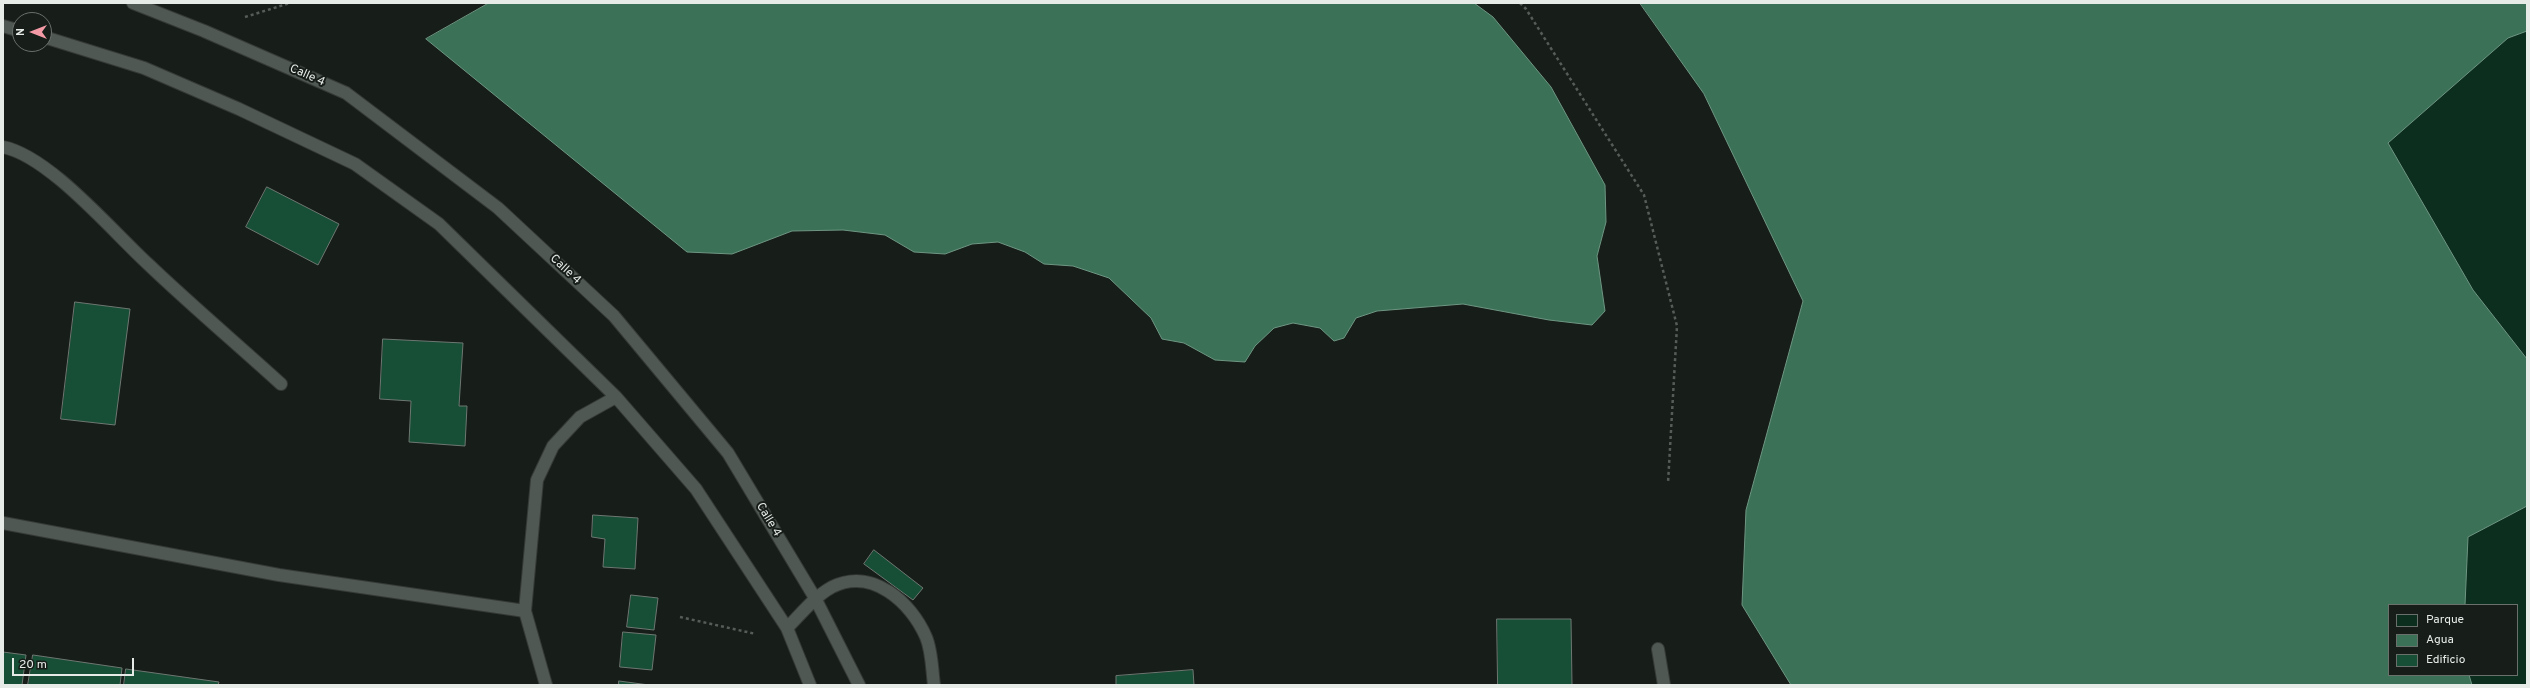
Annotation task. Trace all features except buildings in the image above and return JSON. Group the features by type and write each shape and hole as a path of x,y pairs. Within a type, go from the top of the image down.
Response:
{"lane":[{"name":"Calle 4","path":"134,3 204,31 346,93 498,208 614,316 728,453 815,598 859,685"},
{"path":"52,39 144,68 240,109 355,164 439,224 616,397 696,488 787,628 810,685"},
{"path":"3,147 12,149 58,176 148,265 281,384"},
{"path":"546,685 525,611 537,480 553,446 580,417 616,397"},
{"path":"3,523 279,575 525,611"},
{"path":"787,628 815,598 833,587 854,582 868,582 884,589 909,607 926,638 934,685"},
{"path":"1658,649 1664,685"}],"path":[{"path":"1520,3 1526,9 1644,195 1676,326 1668,483"},
{"path":"680,618 794,643"}],"green space":[{"path":"2527,31 2527,359 2473,290 2388,143 2508,38"},
{"path":"2527,506 2527,685 2472,685 2469,676 2518,676 2518,604 2465,604 2468,537"}],"water":[{"path":"489,3 1474,3 1493,17 1551,87 1605,185 1606,222 1597,256 1605,311 1592,325 1549,320 1463,304 1377,311 1356,318 1344,338 1334,341 1320,328 1293,323 1274,328 1255,346 1245,362 1215,360 1184,343 1162,339 1151,318 1109,278 1073,266 1044,264 1025,252 998,242 972,244 945,254 914,252 885,235 843,230 792,231 732,254 687,252 426,39"},
{"path":"1640,3 2527,3 2527,31 2508,38 2388,143 2473,290 2527,359 2527,506 2468,537 2465,604 2388,604 2388,676 2469,676 2472,685 1791,685 1742,605 1746,510 1803,301 1704,94"}]}
